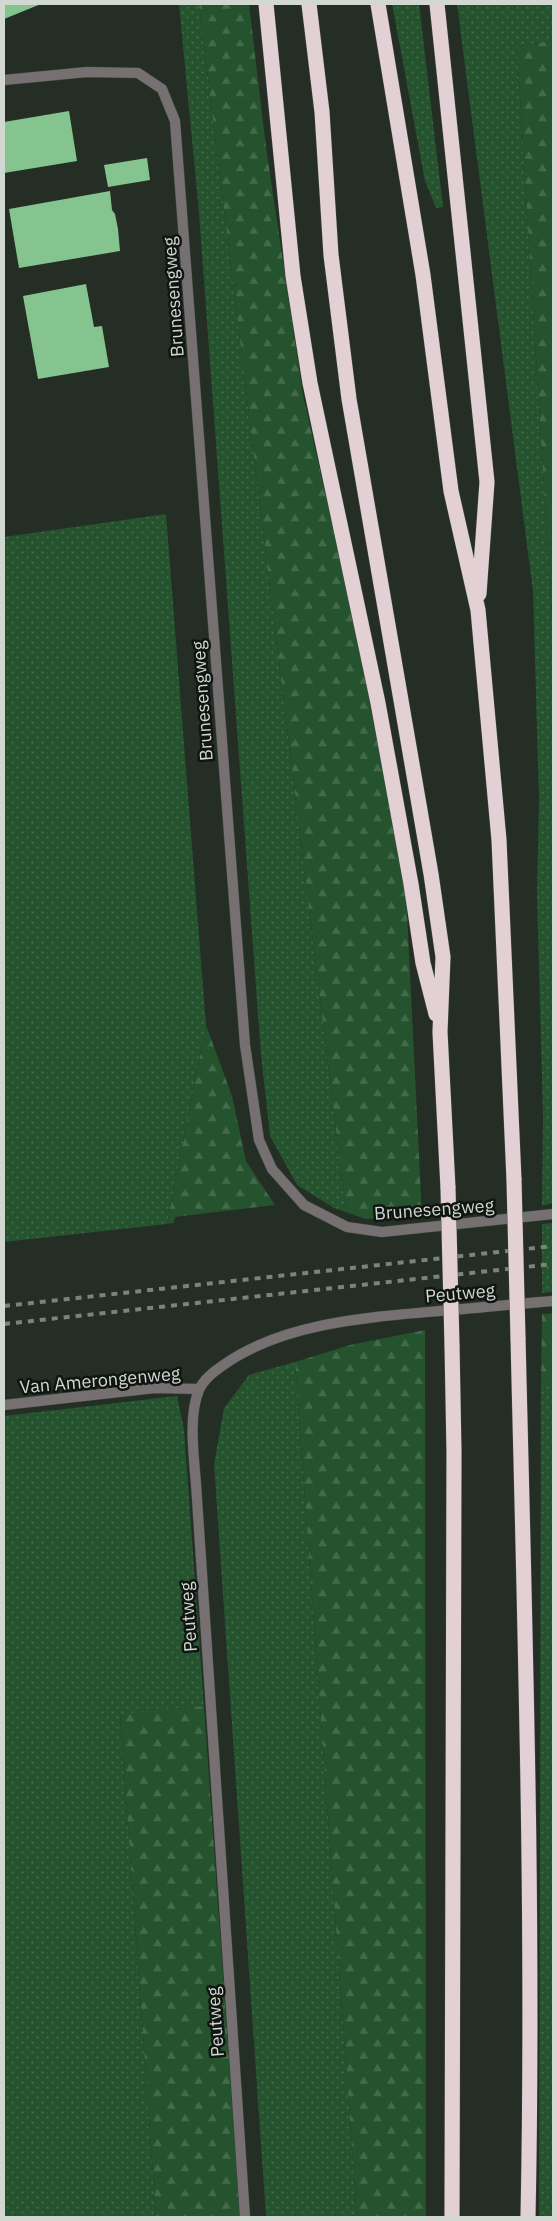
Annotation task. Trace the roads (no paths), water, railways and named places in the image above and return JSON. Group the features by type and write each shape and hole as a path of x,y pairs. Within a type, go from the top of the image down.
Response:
{"highway":[{"path":"266,4 293,276 310,383 378,703 412,884 423,963 440,1032"},
{"path":"309,4 322,112 331,255 349,399 431,874 442,957 440,1032 448,1188 454,1452 452,2217"},
{"path":"378,4 423,275 451,491 478,610 499,840 514,1180 526,1695 530,2093 528,2217"},
{"path":"437,4 487,482 478,610"}],"street":[{"name":"Brunesengweg","path":"4,80 87,72 138,73 162,89 175,121 245,1045 259,1140 272,1169 304,1205 347,1227 382,1232 419,1230 553,1214"},
{"name":"Peutweg","path":"245,2217 196,1484 194,1416 199,1389 218,1368 246,1351 266,1342 321,1326 388,1316 553,1301"},
{"name":"Van Amerongenweg","path":"4,1405 155,1388 199,1389"}],"railway":[{"path":"4,1306 553,1246"},
{"path":"4,1324 553,1264"}]}
